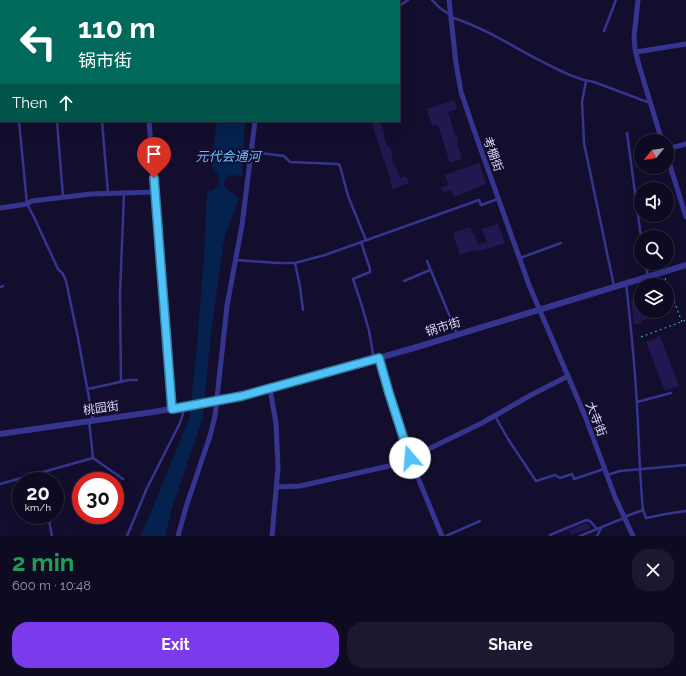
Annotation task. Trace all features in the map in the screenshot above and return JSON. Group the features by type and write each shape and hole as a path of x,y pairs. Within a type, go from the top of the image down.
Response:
{"street":[{"name":"考棚街","path":"449,0 456,63 461,92 529,285 540,310"},
{"path":"638,0 634,37 636,52 660,134"},
{"path":"636,52 686,44"},
{"path":"149,122 172,409"},
{"path":"178,536 216,416 226,306 242,225 255,122"},
{"path":"674,147 686,144"},
{"path":"673,174 686,217"},
{"path":"0,208 27,204 32,201 92,194 155,192"},
{"name":"锅市街","path":"204,403 270,389 457,335 686,265"},
{"name":"大寺街","path":"540,310 585,416 615,497 633,536"},
{"path":"377,358 411,459 442,536"},
{"path":"277,487 300,486 411,459 482,423 568,376"},
{"path":"270,389 276,423 278,468 272,536"},
{"name":"桃园街","path":"0,434 204,403"}],"lane":[{"path":"432,0 436,5 451,16 557,70 650,103"},
{"path":"604,30 616,0"},
{"path":"586,81 582,102 584,143 614,287"},
{"path":"19,122 27,204 58,269 63,274 66,281 88,389 93,458"},
{"path":"57,122 63,197"},
{"path":"102,122 108,193"},
{"path":"627,133 640,230"},
{"path":"251,152 284,156 290,162 338,164 348,196 366,240"},
{"path":"121,382 120,294 124,193"},
{"path":"235,260 295,263 326,255 479,200 481,205 498,199"},
{"path":"361,242 370,272 353,279 377,358"},
{"path":"520,258 561,243"},
{"path":"427,261 457,335"},
{"path":"295,263 304,310"},
{"path":"404,281 430,270"},
{"path":"647,270 648,276"},
{"path":"626,283 637,402 641,484 646,518 686,511"},
{"path":"88,389 129,380 137,380"},
{"path":"637,402 671,393"},
{"path":"127,536 147,488 180,423 186,406"},
{"path":"495,415 508,439 536,481 555,475 560,478 572,474 574,479 604,468"},
{"path":"39,472 93,458 113,472"},
{"path":"607,475 620,471 686,465"},
{"path":"0,484 12,480"},
{"path":"580,536 644,510"},
{"path":"550,535 586,520 590,521 599,528"},
{"path":"446,536 480,521"},
{"path":"50,524 52,536"},
{"path":"597,536 599,528"}],"path":[{"path":"663,272 682,322"},
{"path":"641,337 686,320"}],"water":[{"name":"元代会通河","path":"217,122 245,122 242,176 229,175 225,179 224,186 239,199 223,245 210,342 203,417 172,508 165,536 141,536 189,419 204,258 207,190 212,191 219,184 219,176 211,166"}],"building":[{"path":"454,100 457,109 448,112 455,135 456,134 462,159 450,163 438,125 432,126 427,109"},
{"path":"371,122 385,122 381,123 387,146 390,147 393,154 391,157 394,167 396,167 400,178 406,176 409,183 393,189"},
{"path":"479,163 486,184 454,197 451,190 443,193 441,187 449,185 445,175"},
{"path":"498,224 505,243 481,251 475,252 475,250 460,255 453,233 470,227 472,233 474,233 478,245 487,242 482,229"},
{"path":"631,301 634,301 634,318 650,318 641,321 640,324 634,324"},
{"path":"660,336 679,386 665,391 646,342"},
{"path":"586,523 589,524 590,528 571,535 569,530"}],"route":[{"path":"154,178 172,409 242,396 379,358 410,458"}]}
